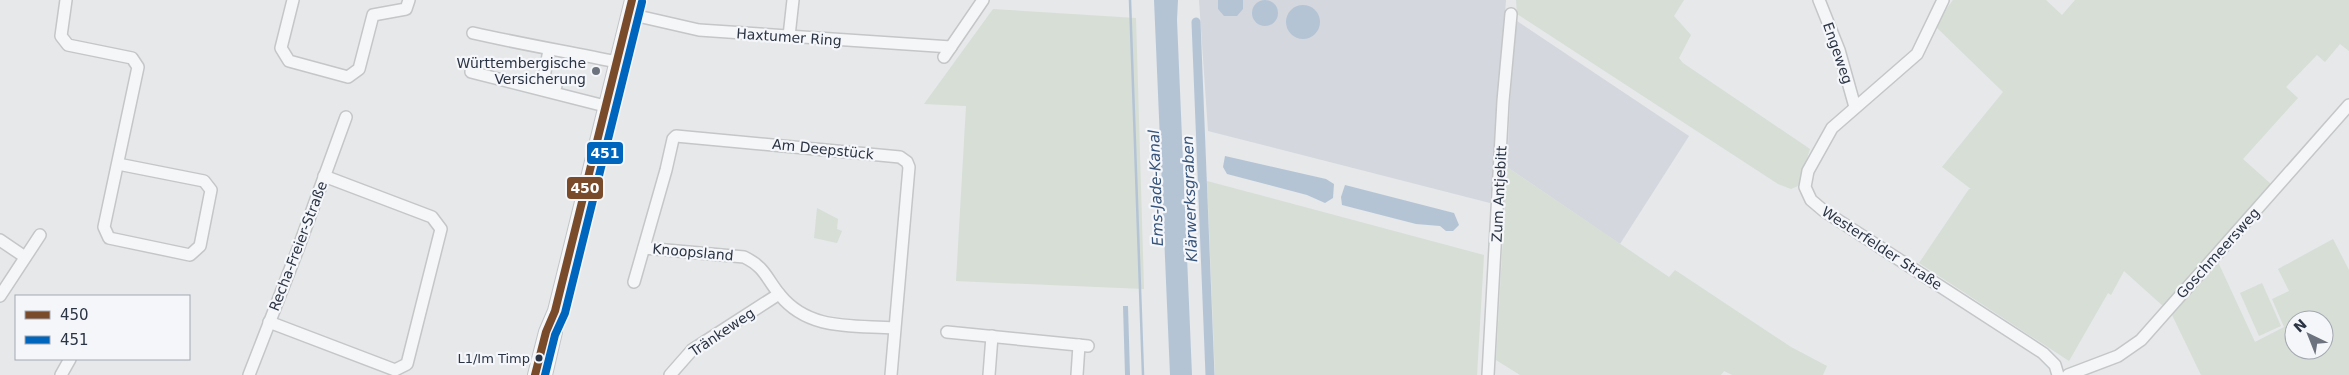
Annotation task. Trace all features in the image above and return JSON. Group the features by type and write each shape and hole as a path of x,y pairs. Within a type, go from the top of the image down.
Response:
{"main road":[{"path":"536,375 546,332 555,312 632,0"},
{"path":"545,375 556,330 555,312"}],"street":[{"path":"66,0 61,36 68,45 132,58 138,67 104,227 109,238 190,255 200,246 211,190 204,181 118,164"},
{"path":"293,0 281,48 289,61 348,77 359,69 373,15 406,9 409,0"},
{"path":"788,36 793,0"},
{"path":"944,57 983,0"},
{"name":"Engeweg","path":"1819,0 1839,50 1855,106"},
{"name":"Westerfelder Straße","path":"1943,0 1917,54 1832,128 1808,171 1805,187 1811,200 1824,211 2044,354 2055,365 2058,375"},
{"name":"Haxtumer Ring","path":"628,14 699,30 951,47"},
{"name":"Zum Antjebitt","path":"1488,375 1503,100 1511,14"},
{"path":"473,33 549,50 566,51 617,62"},
{"path":"549,50 543,83 594,96"},
{"path":"471,72 605,106"},
{"name":"Goschmeersweg","path":"2068,375 2118,356 2141,340 2349,105"},
{"name":"Recha-Freier-Straße","path":"248,375 346,117"},
{"name":"Am Deepstück","path":"634,282 673,139 676,136 900,157 907,162 909,167 891,375"},
{"path":"269,322 395,370 407,364 441,229 432,217 324,176"},
{"path":"0,296 40,235"},
{"path":"0,240 24,257"},
{"name":"Knoopsland","path":"644,248 744,257 757,263 793,310 811,320 829,324 894,328"},
{"name":"Tränkeweg","path":"670,375 692,350 779,294"},
{"path":"947,332 1083,346 1077,375"},
{"path":"989,375 992,336"},
{"path":"61,375 69,360"}],"shaded area":[{"path":"1199,0 1506,0 1490,203 1208,131"},
{"path":"1516,0 1684,0 1674,16 1691,35 1679,58 1683,63 1810,149 1798,186 1791,189 1778,184 1517,14"},
{"path":"1953,0 2046,0 2062,15 2075,0 2349,0 2349,51 2340,44 2325,62 2317,55 2286,87 2298,98 2243,159 2271,184 2164,307 2124,271 2111,295 2108,293 2069,361 1919,263 1969,189 1971,189 1942,167 2003,92 1934,25"},
{"path":"993,9 1136,18 1144,289 956,281 966,106 924,104"},
{"path":"1514,19 1689,136 1620,244 1507,167"},
{"path":"1507,167 1669,277 1675,270 1791,347 1827,366 1823,375 1732,375 1724,371 1721,375 1520,375 1496,360"},
{"path":"1207,181 1484,255 1477,375 1215,375"},
{"path":"817,208 838,219 837,229 842,231 837,243 814,238"},
{"path":"2333,239 2349,270 2349,375 2201,375 2172,315 2218,262 2255,342 2284,327 2272,299 2289,291 2278,269"},
{"path":"2262,283 2281,326 2259,336 2240,293"}],"water":[{"path":"1154,0 1178,0 1177,20 1192,375 1170,375"},
{"path":"1218,0 1243,0 1243,9 1237,16 1224,16 1218,9"},
{"path":"1265,0 1274,4 1278,13 1274,22 1265,26 1256,22 1252,13 1256,4"},
{"path":"1303,5 1310,6 1315,10 1319,15 1319,29 1315,34 1310,38 1303,39 1296,38 1291,34 1287,29 1286,22 1287,15 1291,10 1296,6"},
{"path":"1225,156 1326,179 1334,184 1333,198 1325,203 1307,195 1227,174 1223,167"},
{"path":"1345,185 1454,213 1459,225 1453,231 1446,231 1440,226 1416,224 1342,205 1341,197"},
{"path":"1123,306 1128,306 1130,375 1125,375"}],"waterway":[{"path":"1130,0 1143,375"},
{"name":"Klärwerksgraben","path":"1196,22 1210,375"}],"transit line":[{"name":"450","path":"535,375 546,332 555,311 632,0"},
{"name":"451","path":"545,375 555,335 565,313 642,2"}],"place":[{"name":"Württembergische Versicherung","path":"596,71"},
{"name":"L1/Im Timp","path":"539,358"}],"water label":[{"name":"Ems-Jade-Kanal","path":"1156,188"}]}
